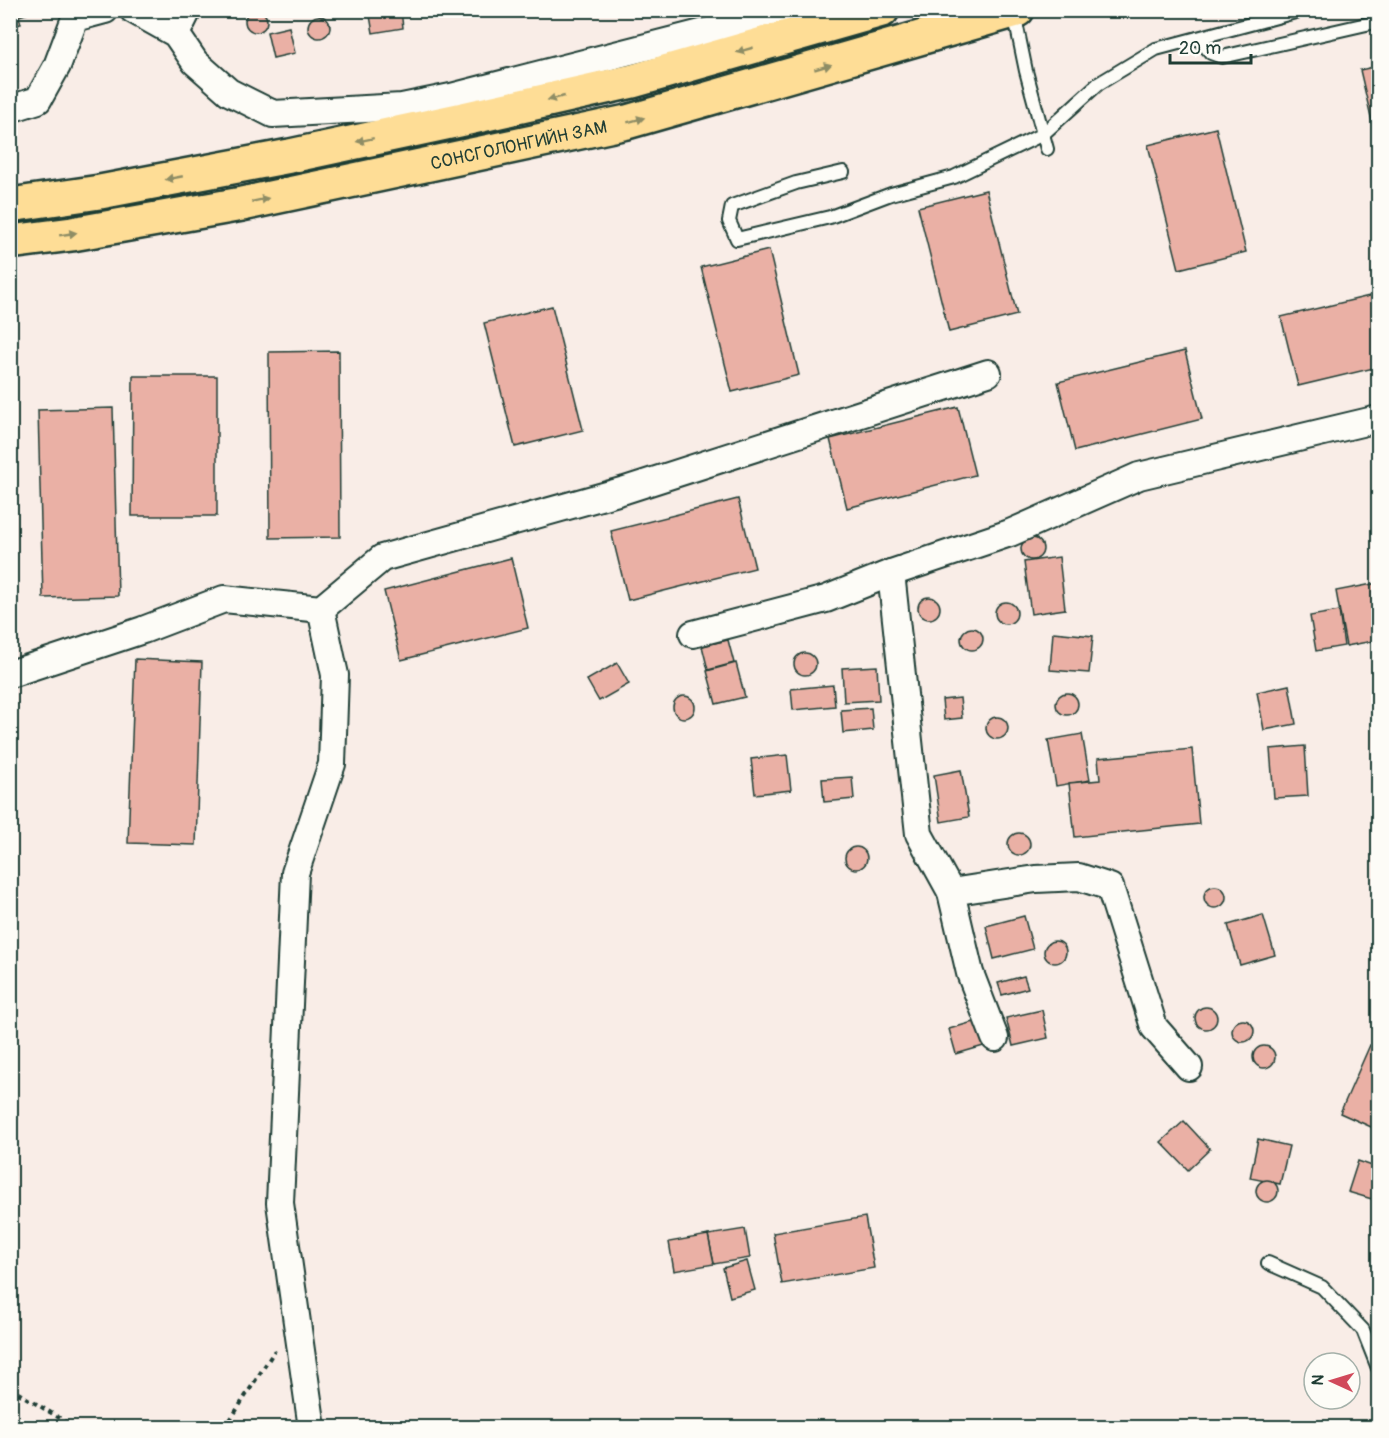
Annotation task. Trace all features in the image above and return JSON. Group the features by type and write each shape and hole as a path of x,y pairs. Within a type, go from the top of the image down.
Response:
{"main road":[{"name":"СОНСГОЛОНГИЙН ЗАМ","path":"10,204 100,192 279,159 455,109 633,81 882,10"},
{"name":"СОНСГОЛОНГИЙН ЗАМ","path":"10,242 72,234 242,204 627,122 1016,11"}],"street":[{"path":"10,109 38,100 57,66 75,18 105,10"},
{"path":"133,10 176,34 195,62 229,92 273,114 402,106 455,109 739,17 780,10"},
{"path":"176,34 188,10"},
{"path":"10,674 143,630 224,599 321,609 382,558 625,490 988,373"},
{"path":"693,634 826,599 891,573 1010,533 1139,476 1378,419"},
{"path":"891,573 919,834 951,892 970,973 995,1038"},
{"path":"312,1428 280,1203 295,873 332,764 335,675 321,609"},
{"path":"951,892 1036,879 1079,877 1110,887 1154,1027 1189,1067"}],"lane":[{"path":"843,172 796,183 732,206 729,222 737,239 830,217 891,194 954,177 1043,134 1098,84 1156,49 1304,10"},
{"path":"1198,38 1211,53 1222,57 1371,23 1377,16 1376,10"},
{"path":"1016,11 1026,71 1047,149"},
{"path":"1268,1263 1322,1287 1363,1330 1378,1368"}],"path":[{"path":"225,1428 296,1317"},
{"path":"10,1388 76,1428"}],"building":[{"path":"10,10 28,10 29,13 19,16 21,24 12,26"},
{"path":"256,10 264,13 267,21 264,29 256,32 248,29 245,21 248,13"},
{"path":"369,10 401,10 403,28 373,33"},
{"path":"319,16 327,19 330,27 327,35 319,38 311,35 308,27 311,19"},
{"path":"289,27 295,53 273,58 267,32"},
{"path":"1378,66 1378,147 1360,70"},
{"path":"1216,128 1246,252 1179,269 1148,145"},
{"path":"986,190 1017,315 949,332 918,207"},
{"path":"769,250 799,375 732,392 701,267"},
{"path":"1378,294 1378,367 1298,386 1281,317"},
{"path":"552,306 583,430 515,447 484,323"},
{"path":"339,351 340,537 270,538 269,352"},
{"path":"1185,351 1202,419 1075,451 1058,382"},
{"path":"133,376 217,376 217,516 132,516"},
{"path":"958,407 975,475 847,508 830,439"},
{"path":"113,408 118,596 43,598 38,410"},
{"path":"738,499 755,568 628,600 611,531"},
{"path":"1032,538 1040,541 1043,549 1040,557 1032,560 1024,557 1021,549 1024,541"},
{"path":"1059,557 1065,609 1031,614 1024,562"},
{"path":"511,558 528,628 401,660 384,591"},
{"path":"1378,583 1378,640 1346,646 1336,591"},
{"path":"929,597 937,600 940,608 937,616 929,619 921,616 918,608 921,600"},
{"path":"1002,602 1010,602 1017,609 1017,617 1010,624 1002,624 995,617 995,609"},
{"path":"1339,611 1344,646 1316,651 1310,616"},
{"path":"972,628 980,631 983,639 980,647 972,650 964,647 961,639 964,631"},
{"path":"1053,632 1093,636 1089,673 1050,670"},
{"path":"728,640 734,663 708,670 702,646"},
{"path":"801,653 809,653 816,660 816,668 809,675 801,675 794,668 794,660"},
{"path":"135,659 202,662 196,845 128,843"},
{"path":"617,663 629,684 599,701 587,680"},
{"path":"736,663 745,697 716,704 707,671"},
{"path":"877,666 879,700 844,702 842,668"},
{"path":"833,685 835,706 793,710 791,689"},
{"path":"1289,685 1296,724 1264,730 1257,692"},
{"path":"1067,693 1075,696 1078,704 1075,712 1067,715 1059,712 1056,704 1059,696"},
{"path":"680,696 688,696 695,703 695,711 688,718 680,718 673,711 673,703"},
{"path":"960,698 962,718 944,720 942,700"},
{"path":"871,708 873,730 843,733 841,710"},
{"path":"993,717 1001,717 1008,724 1008,732 1001,739 993,739 986,732 986,724"},
{"path":"1082,734 1090,780 1056,786 1048,740"},
{"path":"1305,746 1308,796 1274,798 1270,749"},
{"path":"1192,749 1199,824 1075,837 1069,783 1100,780 1098,758"},
{"path":"787,755 791,790 755,794 751,759"},
{"path":"961,770 969,817 941,822 934,775"},
{"path":"852,777 854,799 824,802 822,779"},
{"path":"1019,833 1027,836 1030,844 1027,852 1019,855 1011,852 1008,844 1011,836"},
{"path":"856,847 864,850 867,858 864,866 856,869 848,866 845,858 848,850"},
{"path":"1215,886 1223,889 1226,897 1223,905 1215,908 1207,905 1204,897 1207,889"},
{"path":"1263,915 1275,955 1240,965 1228,925"},
{"path":"1024,916 1033,949 994,959 986,926"},
{"path":"1055,941 1063,944 1066,952 1063,960 1055,963 1047,960 1044,952 1047,944"},
{"path":"1024,976 1028,988 1002,995 998,983"},
{"path":"1202,1007 1210,1007 1217,1014 1217,1022 1210,1029 1202,1029 1195,1022 1195,1014"},
{"path":"1042,1010 1048,1038 1013,1046 1006,1018"},
{"path":"980,1020 987,1045 956,1054 949,1029"},
{"path":"1243,1020 1251,1023 1254,1031 1251,1039 1243,1042 1235,1039 1232,1031 1235,1023"},
{"path":"1370,1045 1378,1049 1378,1130 1340,1113"},
{"path":"1260,1046 1268,1046 1275,1053 1275,1061 1268,1068 1260,1068 1253,1061 1253,1053"},
{"path":"1184,1121 1210,1149 1188,1170 1161,1142"},
{"path":"1258,1139 1289,1146 1280,1184 1250,1178"},
{"path":"1358,1161 1378,1168 1378,1179 1372,1199 1348,1192"},
{"path":"1263,1180 1271,1180 1278,1187 1278,1195 1271,1202 1263,1202 1256,1195 1256,1187"},
{"path":"865,1217 874,1268 782,1284 773,1233"},
{"path":"745,1229 750,1258 714,1264 708,1235"},
{"path":"708,1235 714,1264 674,1271 669,1242"},
{"path":"747,1261 755,1290 730,1297 723,1268"}]}
